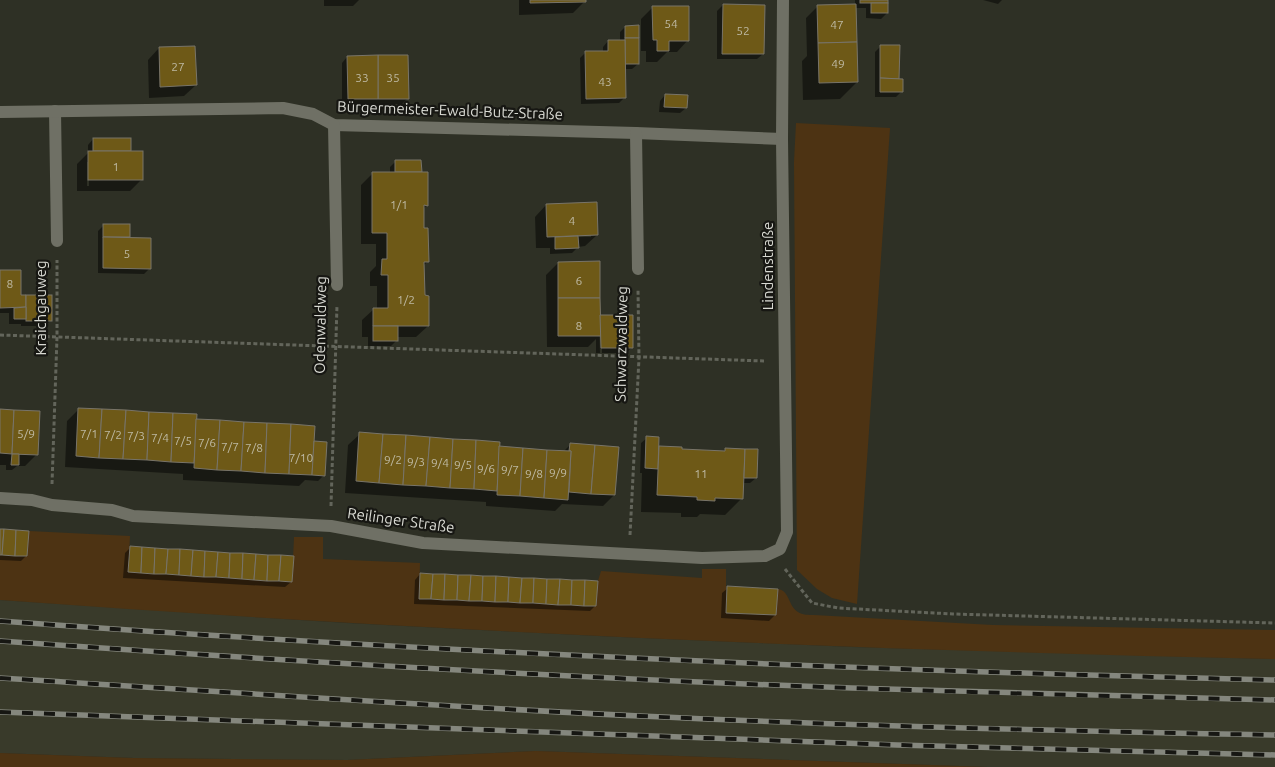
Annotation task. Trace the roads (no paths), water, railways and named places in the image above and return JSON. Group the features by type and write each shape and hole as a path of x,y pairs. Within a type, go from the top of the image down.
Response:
{"street":[{"name":"Lindenstraße","path":"774,553 780,549 787,532 782,139 783,0"},
{"name":"Bürgermeister-Ewald-Butz-Straße","path":"0,112 283,108 313,114 334,125 782,139"},
{"name":"Kraichgauweg","path":"55,111 57,241"},
{"name":"Odenwaldweg","path":"334,125 338,285"},
{"name":"Schwarzwaldweg","path":"636,133 638,269"},
{"name":"Reilinger Straße","path":"0,498 112,510 133,516 331,526 423,542 702,558 754,558 774,553"}],"railway":[{"path":"0,621 478,651 956,671 1275,680"},
{"path":"0,641 320,662 746,684 958,692 1275,700"},
{"path":"0,678 640,716 958,728 1275,735"},
{"path":"0,712 897,745 1275,755"}]}
